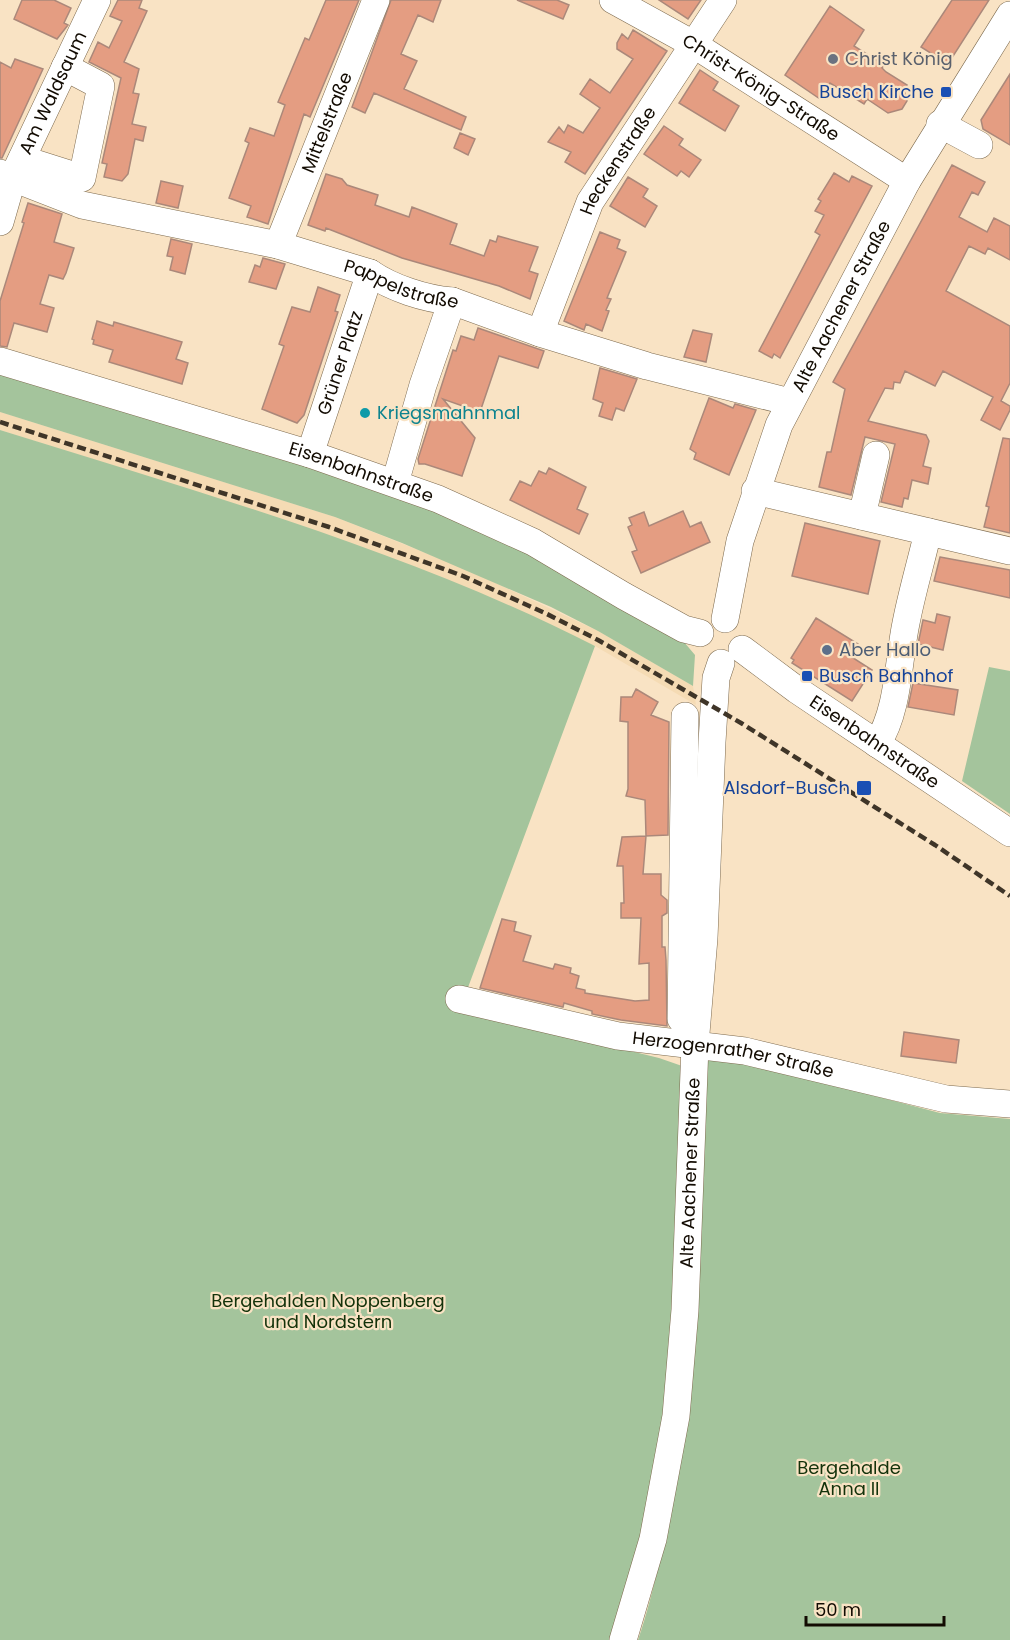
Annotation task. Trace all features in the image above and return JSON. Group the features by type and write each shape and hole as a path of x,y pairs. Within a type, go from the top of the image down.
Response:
{"street":[{"name":"Am Waldsaum","path":"0,222 12,170 97,0"},
{"name":"Mittelstraße","path":"278,245 376,0"},
{"name":"Christ-König-Straße","path":"613,0 693,44 907,181"},
{"name":"Heckenstraße","path":"540,333 590,202 723,0"},
{"name":"Alte Aachener Straße","path":"724,619 740,541 755,491 790,402 907,181 940,124 1010,15"},
{"path":"12,170 82,178 101,86 65,67"},
{"path":"940,124 979,145"},
{"name":"Pappelstraße","path":"12,170 82,206 278,245 370,273 382,281 437,300 452,301 540,333 647,366 790,402"},
{"name":"Grüner Platz","path":"310,453 370,273"},
{"path":"394,483 423,385 452,301"},
{"name":"Eisenbahnstraße","path":"0,361 310,453 438,499 533,542 634,602 684,628 700,633"},
{"path":"862,516 876,455"},
{"path":"755,491 1010,551"},
{"path":"877,744 883,734 893,699 901,652 928,532"},
{"path":"724,619 740,630 731,656 703,654 699,640 700,633 710,622 724,619"},
{"name":"Alte Aachener Straße","path":"688,1045 704,938 716,687 731,656"},
{"name":"Eisenbahnstraße","path":"731,656 787,683 1010,833"},
{"name":"Alte Aachener Straße","path":"623,1640 653,1539 676,1416 685,1299 688,1045 685,716"},
{"name":"Herzogenrather Straße","path":"459,999 565,1026 688,1045 745,1051 946,1099 1010,1104"}],"shaded area":[{"path":"0,412 335,517 466,569 598,631 693,686 696,705 595,646 157,480 0,430"}],"green space":[{"path":"0,371 307,460 509,541 684,642 695,655 693,686 598,631 551,607 402,543 335,517 0,412"},
{"name":"Bergehalden Noppenberg und Nordstern","path":"0,430 227,501 377,552 523,612 595,646 460,1009 659,1058 685,1067 665,1495 614,1640 0,1640"},
{"path":"989,667 1010,671 1010,814 962,781"},
{"name":"Bergehalde Anna II","path":"704,1051 940,1113 1010,1119 1010,1640 638,1640 660,1561 674,1498 692,1371 699,1243"}],"building":[{"path":"22,0 54,0 71,8 64,23 68,25 57,39 14,19"},
{"path":"118,0 142,0 139,8 147,11 124,62 139,69 133,93 139,94 132,124 146,127 143,141 135,139 128,174 122,181 104,177 107,164 102,163 121,78 89,62 98,42 109,48 122,21 110,16"},
{"path":"326,0 359,0 310,117 304,114 268,224 247,217 251,206 229,198 249,143 245,141 250,128 274,136 285,105 278,102 305,38 309,40"},
{"path":"391,0 441,0 433,22 418,15 401,54 417,61 404,89 466,117 461,130 374,93 365,113 352,107"},
{"path":"517,0 557,0 569,5 563,19"},
{"path":"659,0 701,0 688,19"},
{"path":"952,0 989,0 948,64 921,47"},
{"name":"Christ König","path":"830,6 864,30 854,46 884,65 882,68 886,72 907,85 904,90 907,101 902,109 888,113 867,99 864,104 830,83 820,99 785,75"},
{"path":"633,30 667,51 585,174 565,162 571,152 548,142 559,127 564,133 568,125 583,133 600,108 580,94 590,79 610,93 633,59 617,49 617,43 622,34 628,39"},
{"path":"15,59 43,69 2,158 0,158 0,62 11,68"},
{"path":"700,70 718,82 713,90 739,106 725,131 679,103"},
{"path":"1010,74 1010,145 983,129 981,120"},
{"path":"664,126 683,139 679,145 701,160 689,177 681,171 677,176 644,154"},
{"path":"460,133 475,139 468,155 454,148"},
{"path":"952,165 985,182 978,195 972,192 959,217 987,232 994,218 1010,226 1010,260 988,248 985,254 969,246 946,291 1010,326 1010,383 1001,401 1010,406 1010,410 1000,430 981,420 993,397 943,371 935,386 905,371 900,383 894,382 893,389 885,388 868,421 926,435 929,441 923,466 931,468 928,484 912,480 908,499 904,498 902,507 881,502 895,444 865,437 851,495 819,487 827,452 831,452 845,389 833,382"},
{"path":"834,173 849,182 852,176 872,186 780,358 774,354 772,358 759,351 820,235 815,232 824,215 815,211 821,201 818,199"},
{"path":"326,174 342,179 347,185 378,195 375,205 409,217 412,207 457,224 450,244 484,256 490,240 496,242 498,236 538,247 529,271 538,274 530,299 499,286 402,258 326,228 325,231 308,225"},
{"path":"628,177 648,189 643,197 657,206 645,227 610,206"},
{"path":"161,181 183,186 178,208 156,203"},
{"path":"28,203 62,214 54,242 74,248 63,279 49,275 40,304 54,308 47,332 14,323 7,347 0,346 0,301"},
{"path":"600,232 620,240 617,248 626,252 607,298 611,299 606,310 609,311 602,331 586,324 584,330 564,321"},
{"path":"171,239 192,244 185,274 170,270 173,257 167,256"},
{"path":"263,258 285,264 276,289 249,282 255,265 260,267"},
{"path":"318,287 340,295 335,311 338,312 304,415 297,423 262,409 284,346 279,344 292,307 310,312"},
{"path":"97,321 113,326 114,322 182,342 176,359 188,363 182,384 109,362 113,350 93,344 92,339"},
{"path":"478,328 544,351 538,368 499,356 480,412 443,399 475,438 462,476 419,464 418,459 453,350 456,351 461,336 474,340"},
{"path":"693,330 712,334 706,362 684,357"},
{"path":"600,368 637,379 624,411 616,408 612,420 599,416 603,403 593,399"},
{"path":"709,398 733,408 735,404 756,410 729,475 694,459 696,453 690,449"},
{"path":"1003,438 1010,439 1010,533 984,527 989,507 986,506"},
{"path":"549,468 586,487 577,509 588,514 579,534 510,500 520,481 531,486 539,471 546,474"},
{"path":"683,511 690,527 701,522 710,542 641,573 632,552 637,550 628,527 632,525 629,518 644,512 649,526"},
{"path":"805,523 880,541 868,594 792,576"},
{"path":"940,557 1010,570 1010,598 934,581"},
{"path":"937,614 950,617 943,650 918,644 923,620 935,623"},
{"name":"Aber Hallo","path":"816,618 858,644 850,656 872,670 852,701 792,663 794,660 791,658"},
{"path":"913,683 958,690 954,715 908,707"},
{"path":"636,689 658,702 651,715 669,722 668,835 646,836 645,800 626,796 628,789 628,722 620,721 621,697 632,697"},
{"path":"646,836 643,874 661,874 661,895 667,900 667,913 662,916 662,947 665,947 666,960 667,1026 621,1020 592,1014 592,1011 564,1003 563,1007 480,988 502,919 516,922 514,931 531,936 523,961 553,969 555,964 571,968 570,973 579,976 576,988 585,990 585,993 635,1001 649,1000 649,963 639,964 641,918 621,918 621,903 624,903 623,866 617,866 622,837"},
{"path":"904,1032 959,1040 956,1063 901,1056"}],"railway":[{"path":"0,422 329,527 463,576 547,614 598,640 741,723 935,845 1010,896"}],"place":[{"name":"Christ König","path":"833,59"},
{"name":"Busch Kirche","path":"946,92"},
{"name":"Kriegsmahnmal","path":"365,413"},
{"name":"Aber Hallo","path":"827,650"},
{"name":"Busch Bahnhof","path":"807,676"},
{"name":"Alsdorf-Busch","path":"864,788"}]}
